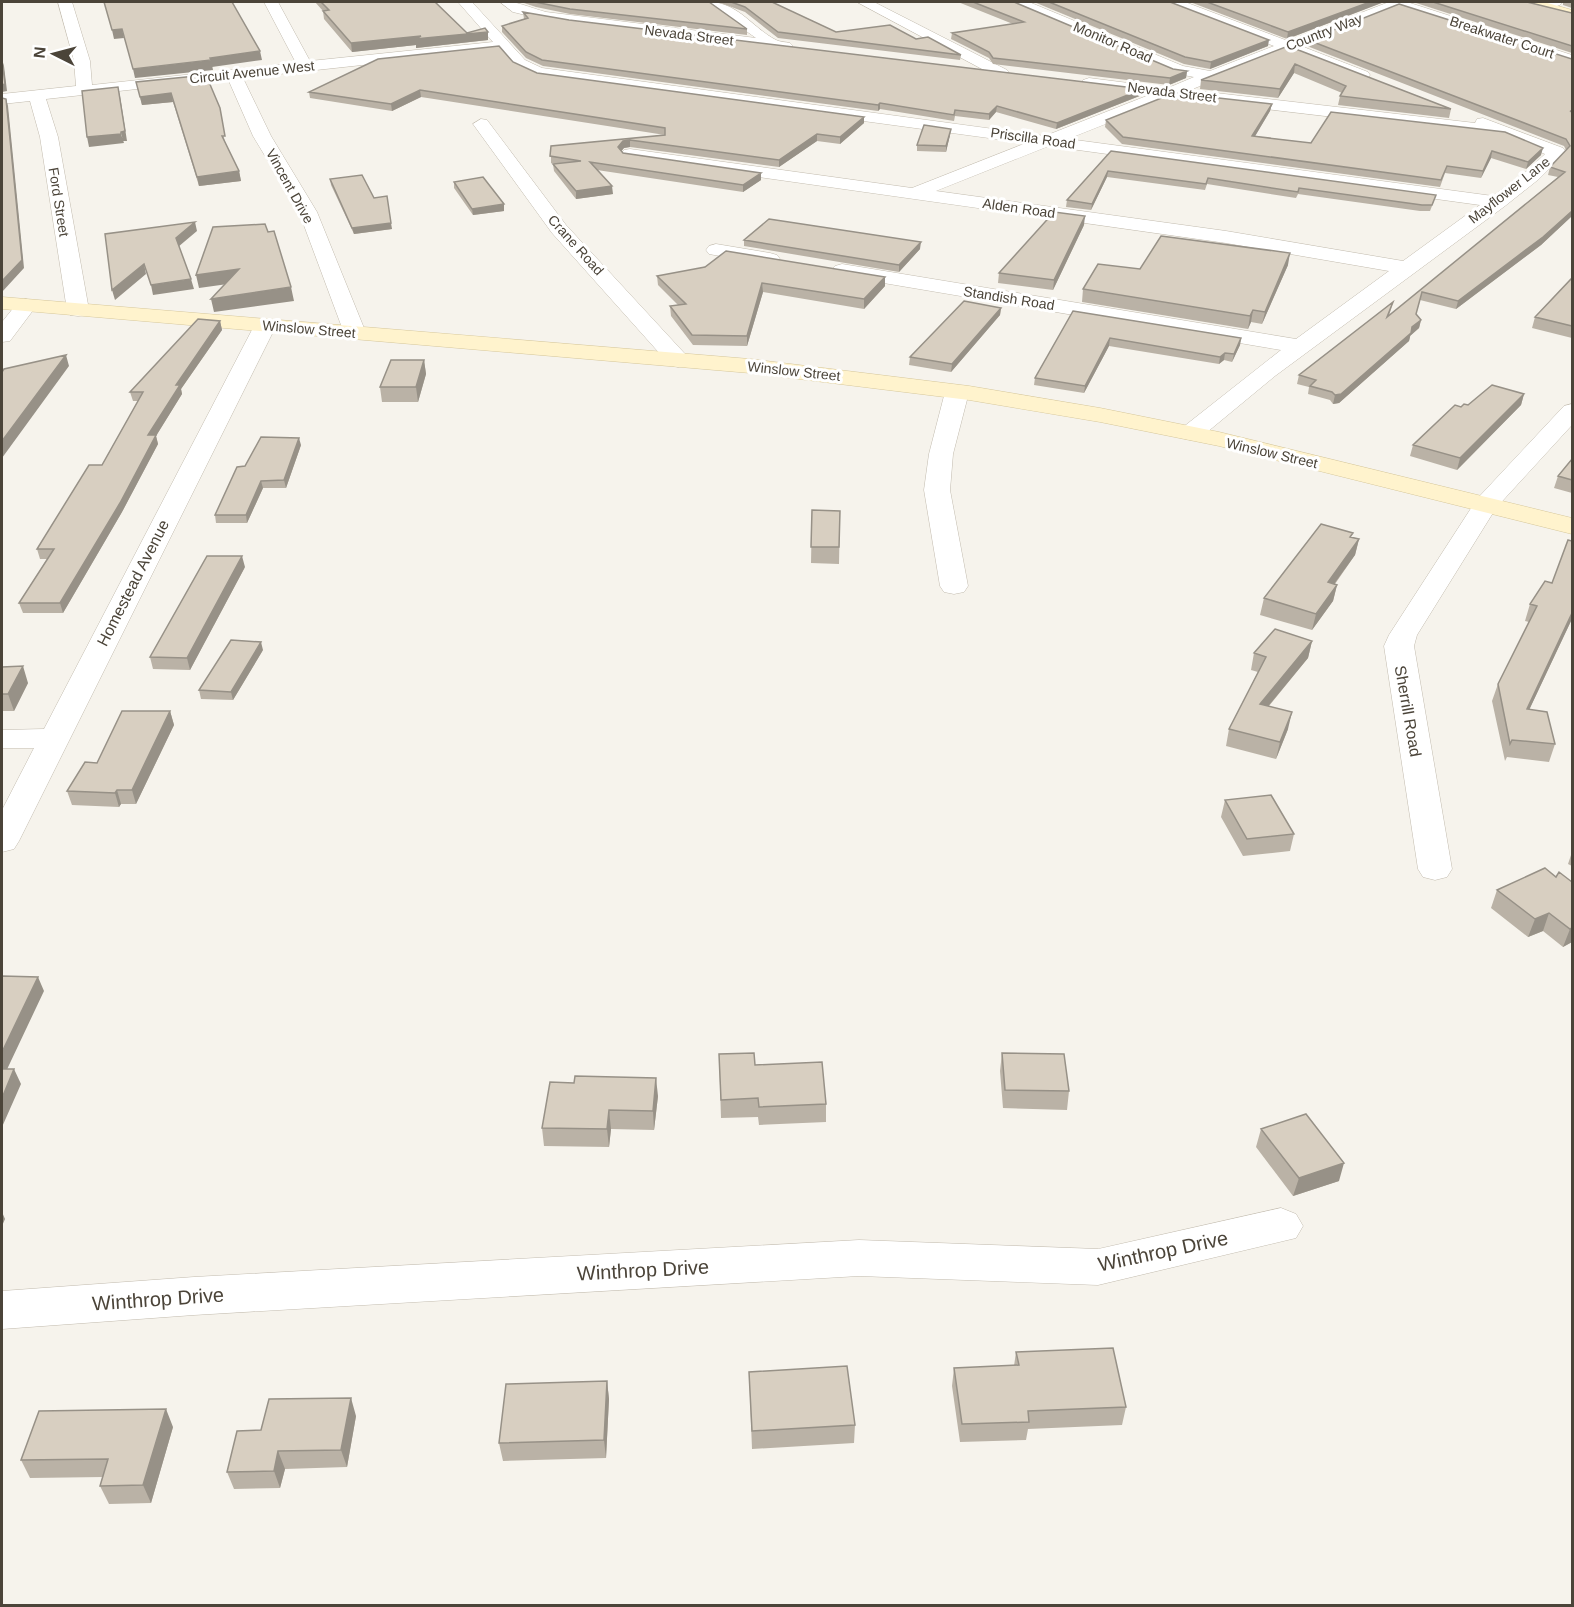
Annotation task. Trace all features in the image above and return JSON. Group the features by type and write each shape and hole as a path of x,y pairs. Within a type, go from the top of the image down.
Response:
{"street":[{"path":"65,2 82,61 84,90"},
{"path":"271,2 305,66"},
{"name":"Priscilla Road","path":"465,2 525,67 538,72 1498,202"},
{"name":"Nevada Street","path":"507,2 518,9 555,17 796,48"},
{"path":"712,2 749,25 773,45"},
{"path":"864,2 1001,73"},
{"name":"Monitor Road","path":"1018,2 1179,70 1211,76"},
{"path":"1174,2 1374,80"},
{"name":"Country Way","path":"913,194 1399,2"},
{"name":"Breakwater Court","path":"1399,2 1572,60"},
{"path":"1543,3 1572,14"},
{"path":"1349,8 1369,15"},
{"name":"Circuit Avenue West","path":"2,99 503,45"},
{"path":"955,67 1019,75"},
{"name":"Vincent Drive","path":"233,74 262,136 308,212 356,333"},
{"name":"Nevada Street","path":"1076,81 1503,132"},
{"name":"Ford Street","path":"37,95 49,137 78,310"},
{"name":"Mayflower Lane","path":"1438,106 1564,155"},
{"name":"Crane Road","path":"481,124 559,229 678,360"},
{"name":"Alden Road","path":"630,154 1226,237 1406,268"},
{"name":"Mayflower Lane","path":"1191,434 1267,371 1564,155"},
{"path":"716,250 794,262"},
{"name":"Standish Road","path":"827,268 1302,347"},
{"name":"Winslow Street","path":"2,303 678,360 850,377 957,392 1100,415 1191,434 1572,526"},
{"path":"2,336 26,305"},
{"name":"Homestead Avenue","path":"2,841 266,326"},
{"path":"954,586 937,490 941,454 957,392"},
{"name":"Sherrill Road","path":"1435,869 1399,646 1415,616 1486,504 1572,411"},
{"path":"2,739 55,738"},
{"name":"Winthrop Drive","path":"2,1310 194,1296 859,1258 1098,1267 1281,1226"}],"building":[{"path":"104,2 232,2 260,51 210,58 211,60 133,69 122,29 112,30"},
{"path":"321,2 435,2 467,33 485,28 488,32 351,43 323,11 329,10"},
{"path":"535,2 709,2 747,29 570,9"},
{"path":"731,2 772,2 836,32 890,25 916,39 928,37 961,55 778,32 745,7"},
{"path":"973,2 1014,2 1173,69 1187,71 1170,78 993,58 989,52 952,33 1024,22"},
{"path":"1049,2 1170,2 1269,40 1211,62 1185,57"},
{"path":"1207,2 1370,2 1288,32"},
{"path":"1433,2 1527,2 1572,13 1572,46"},
{"path":"1399,4 1572,59 1572,111 1570,111 1572,112 1572,211 1543,237 1458,301 1422,292 1416,314 1421,320 1412,327 1411,333 1341,394 1335,395 1332,392 1310,386 1316,380 1299,375 1393,302 1387,317 1565,172 1550,167 1570,146 1566,139 1308,40"},
{"path":"523,12 569,20 1143,89 1057,123 997,106 989,114 955,110 954,115 880,103 878,105 542,60 526,52 502,26 528,18"},
{"path":"499,46 513,62 537,73 864,117 840,137 817,134 779,160 630,140 623,141 618,147 623,153 761,173 743,185 590,162 612,186 576,191 553,164 581,161 550,156 551,146 665,135 665,128 420,90 391,104 309,92 378,59"},
{"path":"1288,46 1451,109 1340,96 1346,86 1295,64 1280,89 1201,80"},
{"path":"2,60 5,84 2,85"},
{"path":"206,75 220,108 225,136 222,136 239,171 197,177 171,93 140,97 136,82"},
{"path":"118,87 125,131 121,134 87,137 82,91"},
{"path":"1174,93 1272,104 1252,136 1311,143 1331,112 1505,132 1543,148 1528,162 1492,151 1483,171 1447,166 1441,180 1123,137 1106,120"},
{"path":"2,98 6,99 22,260 2,281"},
{"path":"924,125 951,129 946,146 917,145"},
{"path":"1111,151 1436,195 1432,205 1422,205 1299,188 1298,192 1208,178 1206,184 1108,171 1092,204 1067,200"},
{"path":"362,175 374,198 387,196 391,223 352,228 330,179"},
{"path":"483,177 504,204 472,209 454,182"},
{"path":"1054,212 1085,216 1054,280 999,273"},
{"path":"769,219 921,242 899,265 744,240"},
{"path":"195,222 176,238 191,279 151,285 144,264 112,290 105,234"},
{"path":"265,224 268,232 274,231 291,287 211,299 239,269 196,275 213,227"},
{"path":"1161,236 1290,253 1265,312 1253,310 1250,316 1083,289 1098,264 1140,269"},
{"path":"726,251 885,277 864,299 762,283 747,336 692,335 670,306 686,304 657,276 705,267"},
{"path":"1572,278 1572,326 1535,317"},
{"path":"964,301 1001,308 952,364 910,357"},
{"path":"1073,311 1241,338 1234,354 1225,353 1220,357 1110,338 1085,386 1035,378"},
{"path":"198,319 220,321 176,385 180,385 148,435 156,435 120,503 60,603 19,603 54,549 37,549 89,465 102,465 143,392 130,392"},
{"path":"66,355 2,441 2,372 4,369"},
{"path":"391,360 424,360 416,387 380,387"},
{"path":"1492,385 1524,394 1460,458 1413,445 1455,405 1461,407 1464,404 1468,405"},
{"path":"261,437 299,438 284,480 261,481 246,515 215,515 237,467 245,466"},
{"path":"1572,459 1572,480 1558,476"},
{"path":"812,510 840,511 839,547 811,547"},
{"path":"1321,524 1353,533 1350,537 1359,539 1328,582 1337,585 1316,614 1264,598"},
{"path":"1568,540 1572,541 1572,613 1527,709 1547,712 1555,744 1512,740 1510,744 1498,684 1537,606 1530,604 1545,581 1552,583"},
{"path":"207,556 242,556 187,658 150,657"},
{"path":"1275,629 1312,641 1260,704 1292,712 1280,742 1229,729 1266,657 1254,653"},
{"path":"231,640 261,642 231,692 199,690"},
{"path":"23,666 8,694 2,694 2,667"},
{"path":"122,711 170,711 132,790 117,790 115,793 67,791 85,762 97,763"},
{"path":"1271,795 1294,834 1247,839 1225,800"},
{"path":"1545,868 1556,877 1559,872 1572,882 1572,928 1570,929 1549,913 1535,919 1497,890"},
{"path":"2,976 38,977 2,1052"},
{"path":"754,1053 755,1065 822,1062 826,1104 759,1107 758,1098 721,1100 719,1054"},
{"path":"1002,1053 1064,1054 1069,1091 1005,1090"},
{"path":"2,1069 14,1069 2,1098"},
{"path":"575,1076 656,1078 653,1111 609,1110 607,1129 542,1128 550,1082 574,1083"},
{"path":"1306,1114 1344,1163 1299,1178 1261,1129"},
{"path":"1113,1348 1126,1407 1028,1411 1029,1422 962,1424 954,1368 1019,1365 1016,1352"},
{"path":"847,1366 855,1425 752,1431 749,1372"},
{"path":"607,1381 604,1440 499,1443 506,1384"},
{"path":"351,1398 341,1450 278,1451 274,1471 227,1472 237,1431 261,1430 269,1399"},
{"path":"166,1409 143,1485 100,1486 108,1459 21,1460 39,1411"}]}
